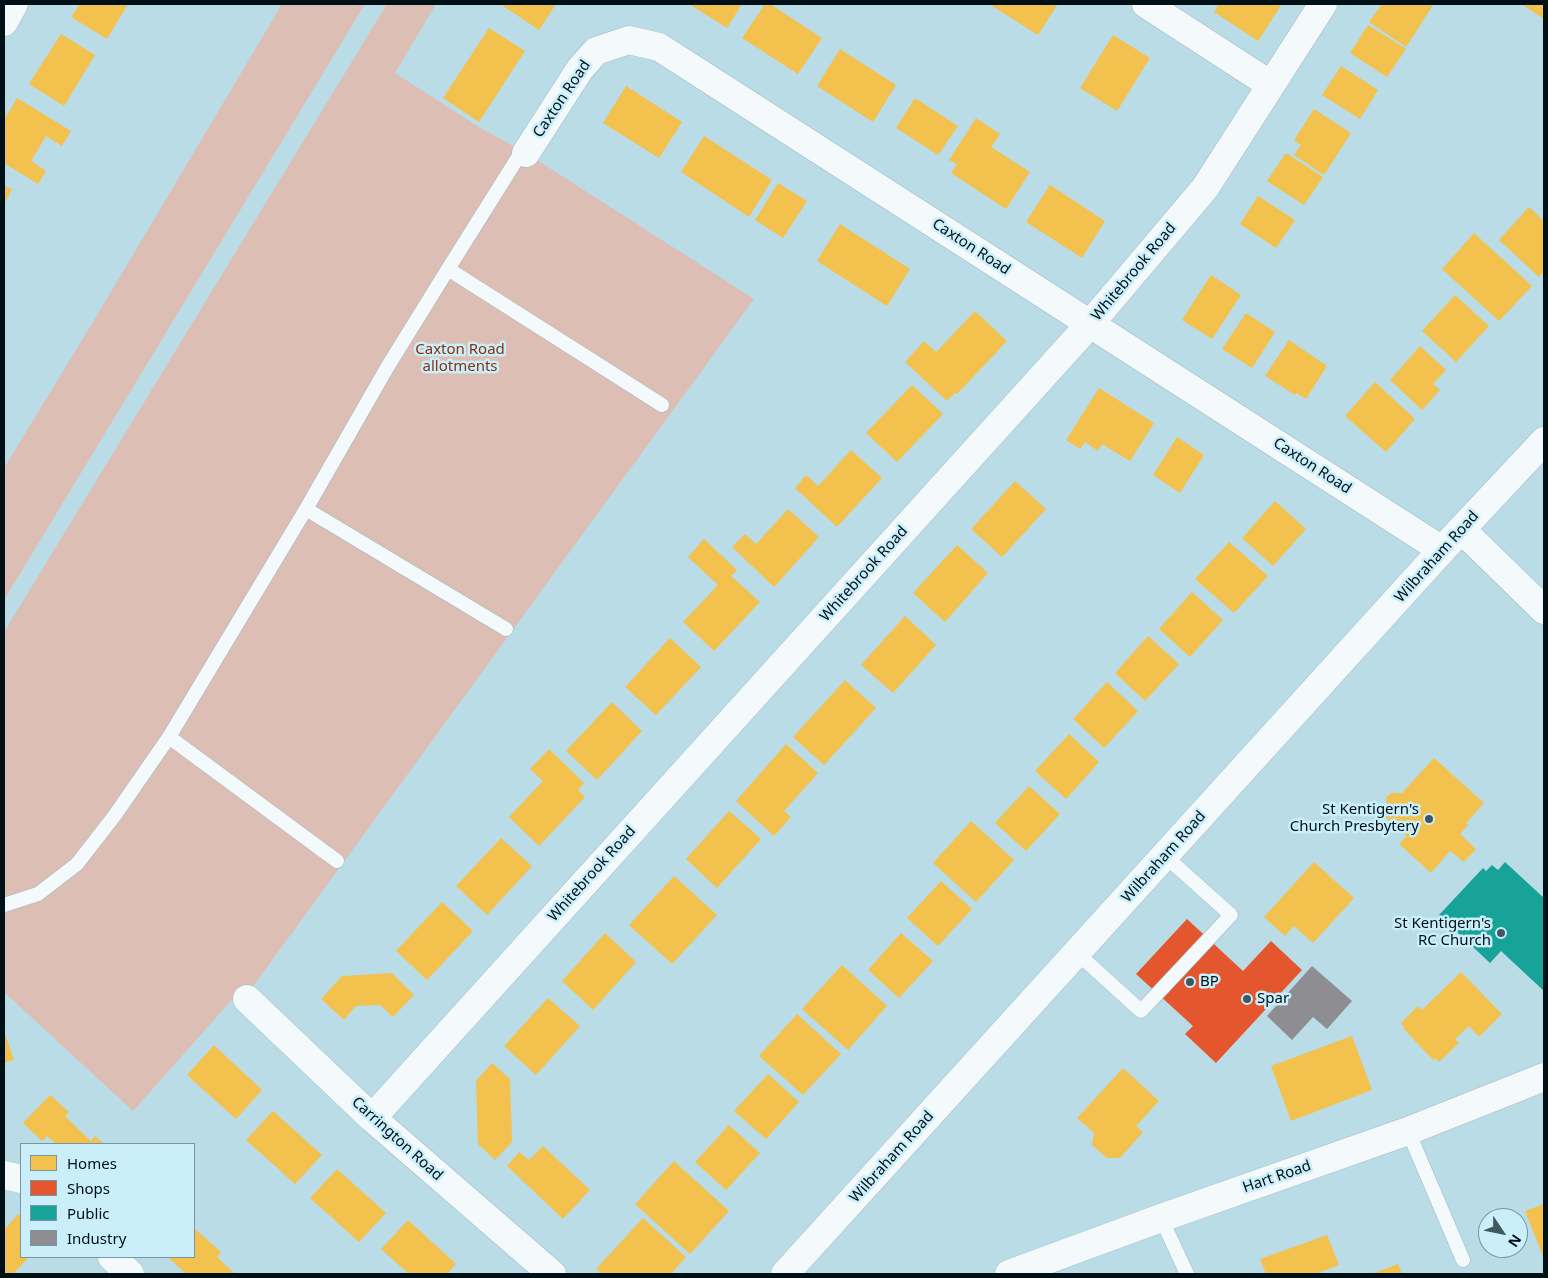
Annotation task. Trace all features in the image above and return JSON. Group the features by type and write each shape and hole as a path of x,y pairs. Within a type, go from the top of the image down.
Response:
{"main road":[{"path":"4,22 14,4"},
{"path":"1146,4 1271,85"},
{"name":"Whitebrook Road","path":"372,1118 1090,324 1205,188 1323,4"},
{"name":"Caxton Road","path":"526,153 580,69 596,51 629,40 659,47 1442,550"},
{"name":"Wilbraham Road","path":"785,1274 1442,550 1544,441"},
{"path":"1462,530 1544,610"},
{"name":"Carrington Road","path":"247,999 372,1118 552,1274"},
{"name":"Hart Road","path":"1009,1274 1408,1131 1544,1078"},
{"path":"4,1175 20,1179"},
{"path":"113,1258 130,1274"}],"lane":[{"path":"4,905 38,894 77,864 115,815 169,737 306,509 388,366 448,269 522,151 526,153"},
{"path":"448,269 662,405"},
{"path":"306,509 506,630"},
{"path":"169,737 338,862"},
{"path":"1077,953 1141,1011 1231,915 1165,856"},
{"path":"1408,1131 1463,1260"},
{"path":"1161,1218 1186,1274"}],"green space":[{"path":"282,4 365,4 4,600 4,468"},
{"name":"Caxton Road allotments","path":"387,4 436,4 395,73 477,126 526,153 754,299 254,985 238,993 133,1111 4,992 4,632"}],"building: Homes":[{"path":"80,4 128,4 107,39 71,17"},
{"path":"505,4 556,4 539,30 503,6"},
{"path":"689,4 742,4 727,28"},
{"path":"765,4 770,4 822,38 798,74 742,38"},
{"path":"989,4 1058,4 1038,35"},
{"path":"1219,4 1282,4 1258,41 1214,12"},
{"path":"1382,4 1433,5 1406,47 1369,22"},
{"path":"1521,4 1544,4 1544,19"},
{"path":"1368,25 1406,49 1387,77 1350,53"},
{"path":"489,28 525,51 479,122 443,98"},
{"path":"61,34 95,55 64,106 29,84"},
{"path":"1113,35 1150,58 1117,111 1080,88"},
{"path":"840,49 896,85 873,122 817,86"},
{"path":"1341,66 1378,90 1360,119 1322,95"},
{"path":"626,86 682,122 659,158 603,123"},
{"path":"17,98 71,131 62,146 46,136 31,161 46,171 38,184 4,163 4,120"},
{"path":"915,98 958,126 938,155 896,128"},
{"path":"1314,109 1351,133 1324,175 1294,155 1301,145 1294,140"},
{"path":"976,118 1000,134 991,147 1030,172 1006,209 951,173 957,164 949,160"},
{"path":"704,136 772,180 749,217 681,172"},
{"path":"1286,153 1323,177 1304,205 1267,181"},
{"path":"778,183 807,201 783,238 755,220"},
{"path":"4,185 12,190 4,204"},
{"path":"1050,185 1105,221 1082,258 1026,222"},
{"path":"1258,196 1295,220 1276,248 1240,224"},
{"path":"1529,207 1544,221 1544,271 1539,277 1499,240"},
{"path":"840,224 910,269 887,306 817,261"},
{"path":"1474,233 1532,286 1499,321 1442,269"},
{"path":"1211,275 1241,295 1212,339 1182,320"},
{"path":"1455,295 1489,326 1456,362 1422,331"},
{"path":"975,311 1007,341 957,394 955,393 947,401 905,362 924,341 936,352"},
{"path":"1246,313 1275,332 1252,368 1222,349"},
{"path":"1289,340 1327,366 1306,399 1296,393 1295,395 1265,376"},
{"path":"1420,346 1446,370 1433,384 1440,390 1422,410 1390,380"},
{"path":"1375,382 1415,419 1386,452 1345,416"},
{"path":"912,385 943,414 897,462 866,433"},
{"path":"1099,388 1154,423 1130,461 1102,444 1098,451 1085,442 1080,449 1066,440"},
{"path":"1177,437 1204,455 1180,493 1153,475"},
{"path":"851,450 882,478 837,527 795,488 806,475 818,486"},
{"path":"1015,481 1046,509 1002,557 971,529"},
{"path":"1275,501 1306,529 1273,566 1242,538"},
{"path":"788,509 819,537 774,587 732,547 745,534 756,544"},
{"path":"704,539 737,570 731,576 760,602 714,651 683,622 718,585 688,557"},
{"path":"1229,542 1268,576 1234,613 1195,579"},
{"path":"957,545 988,573 945,622 913,593"},
{"path":"1192,592 1223,620 1190,657 1159,629"},
{"path":"905,616 936,645 893,693 861,665"},
{"path":"1148,636 1179,664 1145,701 1115,673"},
{"path":"670,638 701,667 656,715 625,687"},
{"path":"845,680 876,708 824,765 793,737"},
{"path":"1107,682 1138,711 1104,748 1073,719"},
{"path":"612,702 642,731 597,780 566,751"},
{"path":"1069,734 1099,762 1066,799 1035,771"},
{"path":"786,744 818,773 784,811 791,817 774,836 736,801"},
{"path":"549,749 584,783 578,790 585,797 539,846 509,817 543,781 530,769"},
{"name":"St Kentigern's Church Presbytery","path":"1434,758 1484,803 1466,823 1468,825 1460,834 1476,849 1464,862 1450,851 1431,873 1399,844 1407,836 1383,815 1388,809 1386,798 1391,793 1402,793"},
{"path":"1029,786 1060,814 1026,851 995,823"},
{"path":"729,811 761,839 717,888 686,859"},
{"path":"971,821 1014,860 976,902 933,863"},
{"path":"501,838 532,866 487,915 456,886"},
{"path":"1314,862 1354,898 1313,943 1294,926 1285,936 1264,917"},
{"path":"674,876 717,915 672,964 629,925"},
{"path":"941,881 972,909 938,946 907,918"},
{"path":"442,902 473,931 427,980 396,951"},
{"path":"605,933 636,962 593,1010 562,981"},
{"path":"901,933 933,961 899,998 868,970"},
{"path":"842,965 887,1006 848,1050 802,1009"},
{"path":"1461,972 1502,1014 1479,1037 1469,1026 1455,1039 1459,1043 1439,1062 1435,1058 1433,1060 1403,1028 1401,1023 1418,1006 1422,1010"},
{"path":"392,973 414,995 393,1017 380,1005 356,1006 344,1020 321,999 342,976"},
{"path":"548,998 580,1026 536,1075 504,1046"},
{"path":"797,1014 841,1054 803,1095 759,1056"},
{"path":"4,1031 14,1060 4,1063"},
{"path":"1352,1036 1372,1090 1291,1121 1271,1066"},
{"path":"214,1045 262,1090 236,1119 187,1075"},
{"path":"492,1063 510,1079 512,1142 495,1160 478,1144 476,1081"},
{"path":"1123,1068 1159,1101 1136,1126 1143,1132 1120,1158 1107,1158 1092,1145 1094,1133 1077,1118"},
{"path":"768,1074 799,1102 766,1139 734,1111"},
{"path":"50,1095 69,1112 65,1116 91,1141 95,1136 103,1143 55,1143 47,1136 42,1141 23,1123"},
{"path":"273,1111 322,1155 295,1184 246,1140"},
{"path":"729,1125 760,1153 726,1190 695,1162"},
{"path":"543,1146 590,1190 563,1219 507,1166 519,1152 529,1160"},
{"path":"674,1161 729,1211 690,1254 635,1204"},
{"path":"337,1169 386,1213 359,1242 310,1198"},
{"path":"1544,1204 1544,1259 1528,1219 1528,1210"},
{"path":"18,1214 20,1216 20,1258 28,1258 13,1274 4,1274 4,1230"},
{"path":"643,1218 686,1257 671,1274 602,1274 596,1269"},
{"path":"408,1220 456,1264 447,1274 409,1274 381,1249"},
{"path":"195,1229 221,1252 217,1257 235,1274 186,1274 169,1258 195,1258"},
{"path":"1327,1235 1339,1265 1315,1274 1266,1274 1260,1259"},
{"path":"1398,1264 1402,1274 1371,1274"}],"building: Shops":[{"path":"1187,919 1243,971 1271,941 1302,970 1216,1063 1185,1034 1193,1026 1136,974"}],"building: Public":[{"name":"St Kentigern's RC Church","path":"1505,862 1544,898 1544,991 1501,951 1490,963 1439,915 1483,868 1486,871 1492,865 1498,870"}],"building: Industry":[{"path":"1312,966 1352,1001 1327,1029 1313,1017 1292,1040 1267,1016"}],"place":[{"name":"St Kentigern's Church Presbytery","path":"1429,819"},
{"name":"St Kentigern's RC Church","path":"1501,933"},
{"name":"BP","path":"1190,982"},
{"name":"Spar","path":"1247,999"}]}
